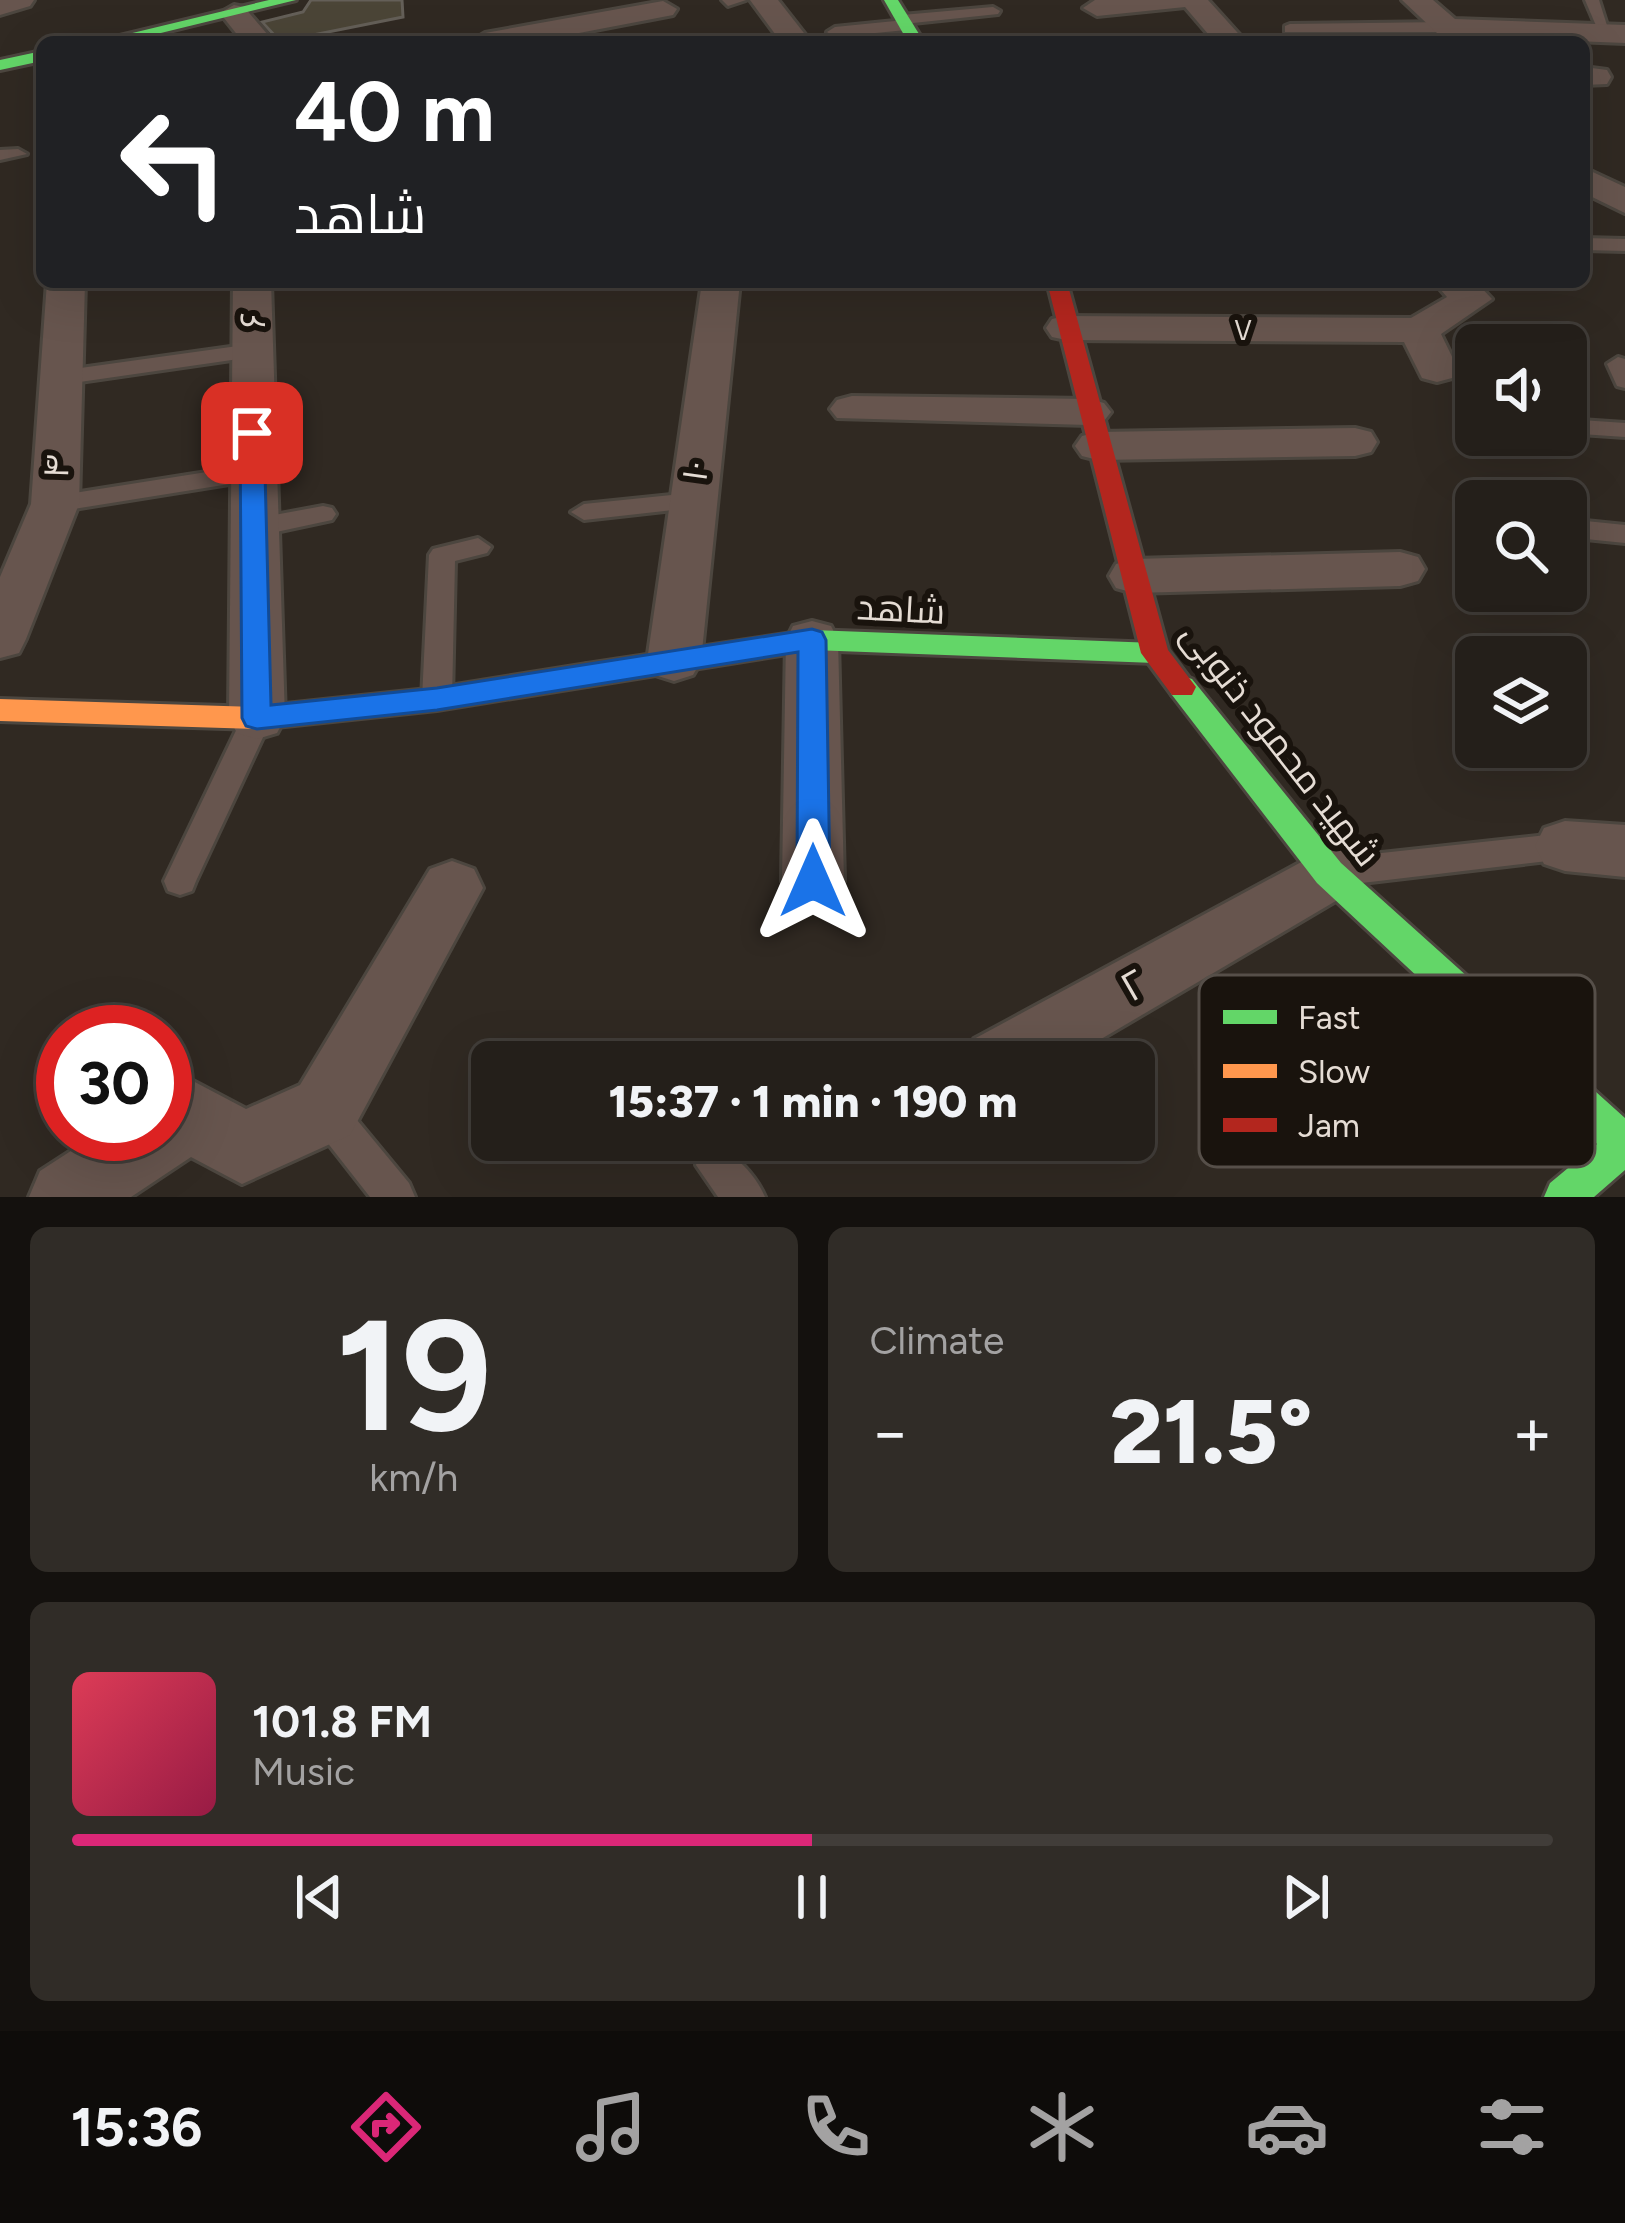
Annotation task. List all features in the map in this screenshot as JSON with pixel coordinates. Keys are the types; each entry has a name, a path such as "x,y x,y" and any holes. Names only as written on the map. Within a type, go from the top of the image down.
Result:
{"street":[{"path":"0,7 20,0"},
{"path":"130,36 289,0"},
{"path":"764,0 791,36"},
{"path":"1097,8 1181,0"},
{"path":"1193,0 1226,36"},
{"path":"1416,0 1447,27 1615,33"},
{"path":"516,36 663,8"},
{"path":"234,13 255,36"},
{"path":"0,65 36,57"},
{"path":"1591,162 1625,202"},
{"name":"۴","path":"1,630 55,504 66,288"},
{"name":"۶","path":"252,288 257,718"},
{"name":"۱۰","path":"674,661 720,288"},
{"name":"شهید محمود ذنوبی","path":"1058,288 1155,652 1329,873 1440,975"},
{"path":"1437,369 1420,330 1472,299 1460,288"},
{"name":"۷","path":"1066,328 1420,330"},
{"path":"851,409 1094,429 1355,442"},
{"path":"1134,576 1400,569"},
{"path":"812,640 813,881"},
{"name":"شاهد","path":"0,710 257,718 437,699 812,640 991,650 1155,652"},
{"path":"1565,846 1625,851"},
{"name":"۲","path":"1035,1041 1329,873"},
{"path":"192,1116 242,1148 325,1110 452,888"},
{"name":"شهید محمود ذنوبی","path":"1595,1117 1625,1144"},
{"path":"1564,1197 1625,1144"},
{"path":"66,1197 121,1161"}],"lane":[{"path":"1592,0 1615,33"},
{"path":"835,32 993,11"},
{"path":"1290,28 1447,27"},
{"path":"1590,244 1625,245"},
{"path":"59,378 252,351"},
{"path":"1587,427 1625,430"},
{"path":"55,504 251,473"},
{"path":"584,512 691,501"},
{"path":"254,528 323,514"},
{"path":"1587,530 1625,534"},
{"path":"437,699 442,555 478,547"},
{"path":"180,880 257,718"},
{"path":"1329,873 1565,846"},
{"path":"325,1110 395,1197"},
{"path":"715,1165 745,1197"}],"building":[{"path":"311,0 402,0 403,17 308,36 275,36 262,22 303,12"}],"traffic: fast":[{"path":"130,36 289,0"},
{"path":"891,0 912,36"},
{"path":"0,65 36,57"},
{"path":"587,675 812,640 1155,653"},
{"path":"1182,687 1329,873 1440,975"},
{"path":"1595,1117 1625,1144"},
{"path":"1564,1197 1625,1145"}],"traffic: slow":[{"path":"0,710 257,718 437,699 587,675"}],"traffic: jam":[{"path":"1059,288 1155,653 1182,687"}],"route":[{"path":"252,433 257,718 437,699 812,640 813,881"}]}
